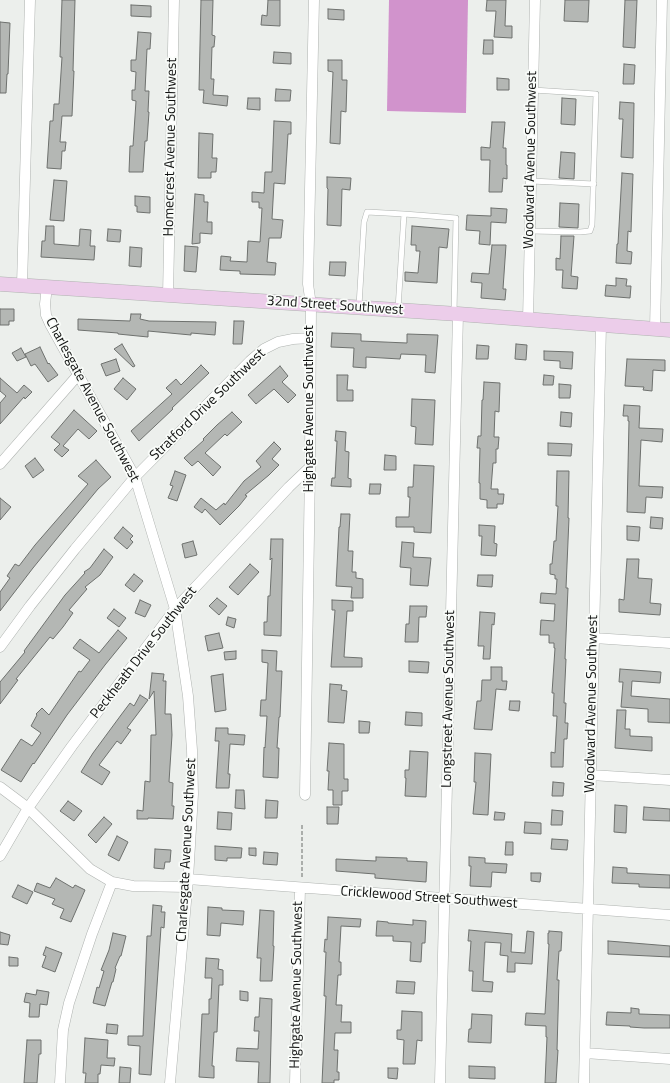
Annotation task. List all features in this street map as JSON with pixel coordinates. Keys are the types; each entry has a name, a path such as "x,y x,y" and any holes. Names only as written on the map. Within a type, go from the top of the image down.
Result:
{"street":[{"path":"22,285 30,0"},
{"name":"Homecrest Avenue Southwest","path":"168,295 174,0"},
{"name":"Highgate Avenue Southwest","path":"305,795 311,338 311,304 308,284 314,0"},
{"name":"Woodward Avenue Southwest","path":"528,320 535,0"},
{"path":"655,329 662,0"},
{"name":"32nd Street Southwest","path":"0,284 311,304 670,330"},
{"name":"Charlesgate Avenue Southwest","path":"47,286 45,304 46,315 135,477 175,609 188,696 192,750 193,794 188,883 170,1083"},
{"name":"Longstreet Avenue Southwest","path":"440,1083 456,314"},
{"name":"Woodward Avenue Southwest","path":"584,1083 601,325"},
{"name":"Stratford Drive Southwest","path":"0,647 75,549 135,477 250,361 264,349 278,342 311,338"},
{"path":"0,464 78,375"},
{"name":"Peckheath Drive Southwest","path":"0,856 28,808 107,697 175,609 288,487 310,467"},
{"path":"594,638 670,643"},
{"path":"591,775 670,780"},
{"name":"Cricklewood Street Southwest","path":"0,787 28,808 90,869 112,882 132,886 188,883 301,884 444,900 670,916"},
{"path":"60,1083 63,1030 69,1003 92,934 112,882"},
{"name":"Highgate Avenue Southwest","path":"295,1083 301,884"},
{"path":"585,1053 670,1058"}],"lane":[{"path":"530,231 590,231 592,224 594,184 596,94 533,90"},
{"path":"531,181 594,184"},
{"path":"359,308 364,222 367,212 404,214 456,218 456,314"},
{"path":"398,310 404,214"}],"path":[{"path":"301,884 302,824"}],"shaded area":[{"path":"389,0 468,0 466,113 387,111"}],"building":[{"path":"62,0 75,0 72,116 62,116 60,142 66,142 65,151 62,151 61,169 47,168 50,121 53,121 54,104 59,104 62,57 60,57"},
{"path":"201,0 213,0 212,35 215,36 214,47 212,47 211,79 214,79 213,95 228,96 227,106 203,103 204,90 199,90"},
{"path":"268,0 280,0 280,26 261,25 262,15 267,16"},
{"path":"487,0 506,0 505,26 512,26 512,38 494,37 496,11 486,11"},
{"path":"565,0 589,0 588,22 564,21"},
{"path":"625,0 637,0 635,48 623,47"},
{"path":"131,5 151,6 151,17 131,16"},
{"path":"328,9 344,10 344,20 328,19"},
{"path":"0,22 10,23 6,93 0,93"},
{"path":"138,32 151,33 150,49 147,49 145,91 149,91 149,112 143,172 129,172 130,146 133,146 136,101 132,100 132,90 135,90 136,72 131,71 131,60 136,60"},
{"path":"484,40 493,40 493,54 483,54"},
{"path":"274,52 291,53 291,64 273,63"},
{"path":"328,60 342,60 342,80 347,80 346,112 341,111 340,144 330,143 333,72 328,71"},
{"path":"624,64 635,65 634,84 623,84"},
{"path":"497,78 509,79 509,90 497,90"},
{"path":"276,89 291,90 290,101 275,101"},
{"path":"248,98 260,98 260,110 247,109"},
{"path":"562,98 576,99 575,125 561,124"},
{"path":"620,102 634,103 633,158 621,157 623,119 619,119"},
{"path":"274,121 291,122 291,134 288,134 285,184 274,183 272,219 283,220 281,238 269,238 267,262 276,263 275,275 240,274 240,271 220,270 221,256 231,257 230,261 247,262 248,241 260,242 262,208 259,208 259,202 252,202 252,192 264,193 265,172 272,172"},
{"path":"492,122 505,122 503,148 506,148 507,179 503,178 502,192 489,192 490,160 481,160 481,147 490,148"},
{"path":"199,133 213,134 212,158 217,158 216,172 211,172 211,178 198,178"},
{"path":"561,152 575,153 574,179 559,178"},
{"path":"622,173 633,174 631,232 628,231 627,251 632,252 631,264 616,263"},
{"path":"327,177 351,178 350,190 342,189 341,226 327,225"},
{"path":"54,180 67,181 64,221 50,220"},
{"path":"195,194 204,195 204,202 208,202 207,222 212,222 212,234 200,233 200,243 192,244"},
{"path":"135,196 150,197 150,213 137,212 137,206 135,206"},
{"path":"560,203 579,204 578,228 559,227"},
{"path":"491,208 507,209 506,223 491,222 490,245 479,244 480,231 466,230 467,215 491,216"},
{"path":"46,226 54,226 54,244 79,246 80,229 91,230 90,246 95,246 94,260 41,257 42,241 45,241"},
{"path":"412,226 449,229 447,248 439,247 437,283 405,281 405,272 418,273 420,251 416,251 416,245 411,245"},
{"path":"108,229 121,230 120,242 107,241"},
{"path":"561,236 574,236 571,276 578,277 577,289 562,288 563,270 556,270 556,258 560,259"},
{"path":"492,245 506,245 503,289 506,289 505,300 481,298 482,283 471,282 472,273 489,274"},
{"path":"185,246 198,247 196,272 184,271"},
{"path":"130,247 142,248 141,267 129,266"},
{"path":"330,262 346,262 345,276 329,275"},
{"path":"616,278 627,279 626,286 631,286 630,298 605,296 606,285 616,286"},
{"path":"0,309 14,309 14,321 9,321 9,325 0,325"},
{"path":"131,314 141,314 140,319 149,321 216,322 215,335 191,333 191,335 148,331 148,337 78,330 78,319 130,321"},
{"path":"234,321 244,321 242,344 233,344"},
{"path":"332,333 361,334 361,341 407,343 407,334 438,335 435,373 425,372 426,355 401,354 400,359 366,357 366,368 353,367 354,348 331,347"},
{"path":"122,344 135,366 133,367 114,349"},
{"path":"516,344 527,345 526,360 515,359"},
{"path":"477,345 489,346 488,359 476,359"},
{"path":"40,347 48,364 49,363 58,375 48,382 35,364 31,366 25,354"},
{"path":"21,348 26,357 17,361 12,353"},
{"path":"544,351 573,352 572,369 560,368 560,361 544,360"},
{"path":"116,359 120,371 106,376 101,364"},
{"path":"627,359 665,360 665,371 653,370 652,391 643,390 644,387 625,386"},
{"path":"201,365 209,373 139,441 131,431 172,394 166,388 176,379 181,385"},
{"path":"280,366 288,376 282,382 296,395 288,403 274,389 256,404 248,395"},
{"path":"337,375 348,375 347,390 353,390 353,401 337,401"},
{"path":"544,375 554,376 553,385 543,385"},
{"path":"0,378 17,393 24,385 32,392 25,399 24,397 0,424 0,403 6,396 0,391"},
{"path":"123,378 136,389 127,400 114,389"},
{"path":"484,382 500,383 499,412 495,411 494,437 499,437 498,449 496,449 496,463 493,463 491,489 498,489 498,494 504,494 503,504 497,504 497,508 487,508 487,500 480,499 480,448 477,448 478,436 481,436"},
{"path":"559,384 571,385 570,398 559,398"},
{"path":"412,399 435,400 433,445 415,444 416,427 411,426"},
{"path":"624,405 640,406 639,428 663,429 662,442 641,440 639,486 663,487 662,498 646,497 645,513 627,512 629,421 628,416 623,416"},
{"path":"74,410 97,431 89,439 78,429 63,446 69,450 62,457 54,450 60,444 51,437"},
{"path":"232,412 242,422 227,436 225,434 205,453 221,467 213,476 198,461 192,466 184,458"},
{"path":"561,412 572,413 571,427 560,426"},
{"path":"336,431 346,432 345,451 349,452 348,478 351,479 351,487 331,486 332,478 335,478 337,441 335,441"},
{"path":"274,442 281,449 272,459 279,465 245,495 247,496 239,506 220,525 205,509 202,513 194,507 201,498 216,510 224,503 225,505 244,481 261,467 256,461"},
{"path":"548,443 572,444 571,456 548,455"},
{"path":"385,455 396,456 396,470 384,470"},
{"path":"35,458 44,470 33,478 25,466"},
{"path":"96,460 111,477 98,489 59,536 0,611 0,592 10,578 7,576 15,564 19,566 35,545 88,484 78,476"},
{"path":"414,465 434,466 431,533 414,532 414,527 396,527 396,517 409,517 410,497 408,497 408,487 413,487"},
{"path":"175,471 186,475 177,501 168,498 173,486 170,485"},
{"path":"557,471 569,471 569,518 566,588 568,588 564,703 566,703 565,723 568,723 567,739 564,739 563,767 551,767 551,752 555,753 557,716 553,716 554,693 552,693 555,648 554,643 549,643 549,635 540,635 541,620 554,621 555,604 540,603 541,593 556,594 557,579 555,579 555,575 550,574 550,564 552,564 554,541 556,541 558,506 556,506"},
{"path":"370,484 381,484 380,494 369,494"},
{"path":"0,498 11,507 0,520"},
{"path":"341,514 350,514 348,551 353,551 352,572 356,572 356,578 363,579 363,598 351,598 352,587 336,586"},
{"path":"651,517 663,518 662,529 650,528"},
{"path":"479,525 495,526 494,543 497,544 496,556 481,555 482,536 479,536"},
{"path":"627,526 640,527 639,541 627,540"},
{"path":"123,527 133,536 130,539 133,542 127,549 114,538"},
{"path":"271,539 283,539 281,636 264,635 264,622 267,622 268,596 270,596 272,558 270,560"},
{"path":"193,541 197,555 185,558 182,544"},
{"path":"402,542 414,543 413,557 431,558 428,586 410,585 411,568 400,567"},
{"path":"104,549 113,557 100,575 85,587 87,589 69,610 73,613 63,627 53,639 50,637 16,679 18,680 0,704 0,682 25,652 24,651 65,595 85,573 84,572 90,568"},
{"path":"627,559 639,559 638,578 652,579 650,603 661,604 660,615 619,612 619,599 624,600"},
{"path":"250,564 259,572 238,595 229,587"},
{"path":"134,574 143,581 134,592 125,585"},
{"path":"478,575 493,575 492,587 477,586"},
{"path":"217,598 227,606 219,615 209,606"},
{"path":"140,600 151,605 145,617 135,613"},
{"path":"332,600 353,601 353,611 347,611 344,657 362,658 362,667 331,667 335,610 332,610"},
{"path":"410,606 427,606 426,617 419,617 418,642 405,642 406,624 409,624"},
{"path":"114,609 126,618 119,627 107,618"},
{"path":"480,612 495,613 494,625 492,624 490,659 483,659 484,646 478,646"},
{"path":"228,617 236,619 234,628 226,625"},
{"path":"118,630 127,638 67,715 21,782 1,770 21,739 32,746 41,733 31,726 37,715 36,714 42,708 49,715 79,671 81,672 90,660 73,648 80,639 99,653"},
{"path":"219,633 223,648 208,651 205,636"},
{"path":"262,650 277,651 276,671 282,671 277,748 279,748 278,778 263,777 267,716 260,716 261,700 266,700 268,663 262,662"},
{"path":"236,651 236,659 225,660 224,652"},
{"path":"409,661 429,662 428,673 409,672"},
{"path":"491,667 502,667 502,681 507,681 506,690 496,689 492,730 474,729 477,701 481,701 482,680 491,680"},
{"path":"620,669 661,672 660,683 632,681 631,696 670,699 670,723 648,722 648,709 621,707 623,682 619,682"},
{"path":"152,673 164,674 163,681 166,681 165,714 171,714 172,735 169,782 173,783 173,819 137,819 137,810 143,811 145,781 150,782 151,735 156,735 154,691 149,699"},
{"path":"223,674 226,710 215,712 211,676"},
{"path":"330,684 342,685 341,690 347,691 344,723 328,722"},
{"path":"140,695 148,700 127,728 131,730 121,744 117,741 99,765 110,772 102,785 81,772 93,753 130,703 134,706"},
{"path":"510,701 520,701 519,711 509,710"},
{"path":"617,710 626,710 625,729 630,729 630,736 652,737 652,751 615,748"},
{"path":"406,712 422,713 422,726 405,725"},
{"path":"359,721 370,722 369,733 359,733"},
{"path":"216,728 228,728 228,734 245,735 244,745 230,744 228,774 230,774 229,788 216,788 219,741 215,741"},
{"path":"329,743 344,744 344,779 348,779 348,791 342,791 342,805 333,805 333,790 328,790 329,771 327,771"},
{"path":"410,751 428,752 426,797 405,796 405,770 409,770"},
{"path":"475,753 491,754 488,815 473,814 476,782 474,782"},
{"path":"553,782 564,783 563,796 552,796"},
{"path":"236,790 244,790 245,809 235,808"},
{"path":"266,800 278,801 277,818 265,818"},
{"path":"68,801 82,811 74,821 60,811"},
{"path":"615,805 627,806 626,833 614,832"},
{"path":"327,807 339,807 338,824 327,824"},
{"path":"644,807 670,809 670,821 643,820"},
{"path":"552,810 563,811 562,825 551,825"},
{"path":"218,812 232,813 231,830 217,829"},
{"path":"495,812 505,813 504,820 494,820"},
{"path":"104,817 112,824 96,843 88,835"},
{"path":"525,822 541,823 541,834 524,833"},
{"path":"117,836 128,842 119,861 108,855"},
{"path":"552,839 568,840 567,850 551,849"},
{"path":"506,842 513,842 513,855 505,855"},
{"path":"215,846 242,848 241,858 227,858 227,861 215,860"},
{"path":"249,848 256,848 256,856 249,855"},
{"path":"155,849 171,850 170,862 165,862 164,869 154,868"},
{"path":"264,852 278,853 277,865 263,864"},
{"path":"376,857 407,858 407,861 427,862 426,882 375,878 375,874 336,871 336,859 376,861"},
{"path":"469,857 485,858 485,863 507,864 506,873 492,872 491,887 470,886 471,866 469,866"},
{"path":"613,867 627,868 627,873 670,875 670,888 639,887 639,884 612,883"},
{"path":"531,873 541,873 540,882 531,881"},
{"path":"56,878 73,888 75,885 85,890 71,922 60,918 64,909 52,904 55,899 34,891 37,883 50,888"},
{"path":"18,885 33,892 27,904 12,897"},
{"path":"153,905 162,906 161,912 165,912 164,928 161,927 151,1075 139,1074 140,1046 128,1045 128,1036 143,1036 147,936 151,936"},
{"path":"208,907 222,908 222,910 244,911 243,925 221,923 220,936 207,935"},
{"path":"260,910 274,911 272,981 260,981 261,958 257,958"},
{"path":"328,917 361,919 360,927 341,926 339,962 341,962 341,975 338,975 336,1005 342,1005 341,1022 351,1022 351,1033 335,1033 334,1050 338,1050 337,1072 339,1072 339,1080 334,1080 334,1083 322,1083 326,996 324,996 326,952 324,952 325,939 327,940"},
{"path":"413,920 426,921 425,943 422,943 421,962 410,961 411,942 393,941 393,936 376,936 377,921 413,925"},
{"path":"469,930 512,934 511,952 525,953 527,931 534,932 532,964 515,963 515,972 507,972 508,956 500,955 501,943 485,942 483,981 493,982 492,992 472,991 473,971 469,971 471,941 468,941"},
{"path":"549,931 562,932 557,980 559,980 556,1083 545,1083 546,1026 525,1025 526,1013 545,1014"},
{"path":"0,932 10,935 8,945 0,944"},
{"path":"113,933 126,936 121,956 115,968 113,982 105,1006 93,1003 97,987 99,988 104,971 101,970 109,950"},
{"path":"608,941 670,946 670,957 608,954"},
{"path":"46,947 62,953 55,972 42,967 46,956 43,955"},
{"path":"9,957 18,958 18,966 9,966"},
{"path":"206,958 219,959 218,969 223,970 223,985 219,985 217,1032 214,1032 212,1066 214,1066 214,1078 199,1077 202,1014 209,1014 209,999 211,999 212,978 205,978"},
{"path":"397,981 415,982 414,994 396,993"},
{"path":"37,990 49,992 47,1005 40,1004 39,1017 29,1017 30,1003 24,1002 26,993 36,995"},
{"path":"240,991 248,992 248,1001 240,1000"},
{"path":"260,998 272,999 270,1083 258,1083 259,1062 236,1061 237,1048 258,1049 259,1031 254,1031 255,1017 259,1017"},
{"path":"631,1008 639,1009 639,1014 670,1015 670,1028 644,1028 606,1025 607,1012 631,1013"},
{"path":"402,1011 422,1012 422,1041 417,1040 415,1064 403,1064 404,1040 397,1039 397,1030 401,1030"},
{"path":"472,1014 492,1015 491,1043 468,1042"},
{"path":"107,1024 118,1025 117,1034 106,1033"},
{"path":"85,1038 108,1040 107,1058 115,1058 114,1066 101,1065 100,1074 98,1074 98,1083 85,1083 86,1073 83,1073"},
{"path":"27,1040 41,1040 41,1054 39,1054 37,1083 24,1083"},
{"path":"469,1066 495,1067 495,1079 469,1078"},
{"path":"120,1067 131,1068 130,1083 119,1083"},
{"path":"388,1068 398,1068 397,1079 388,1078"}]}
